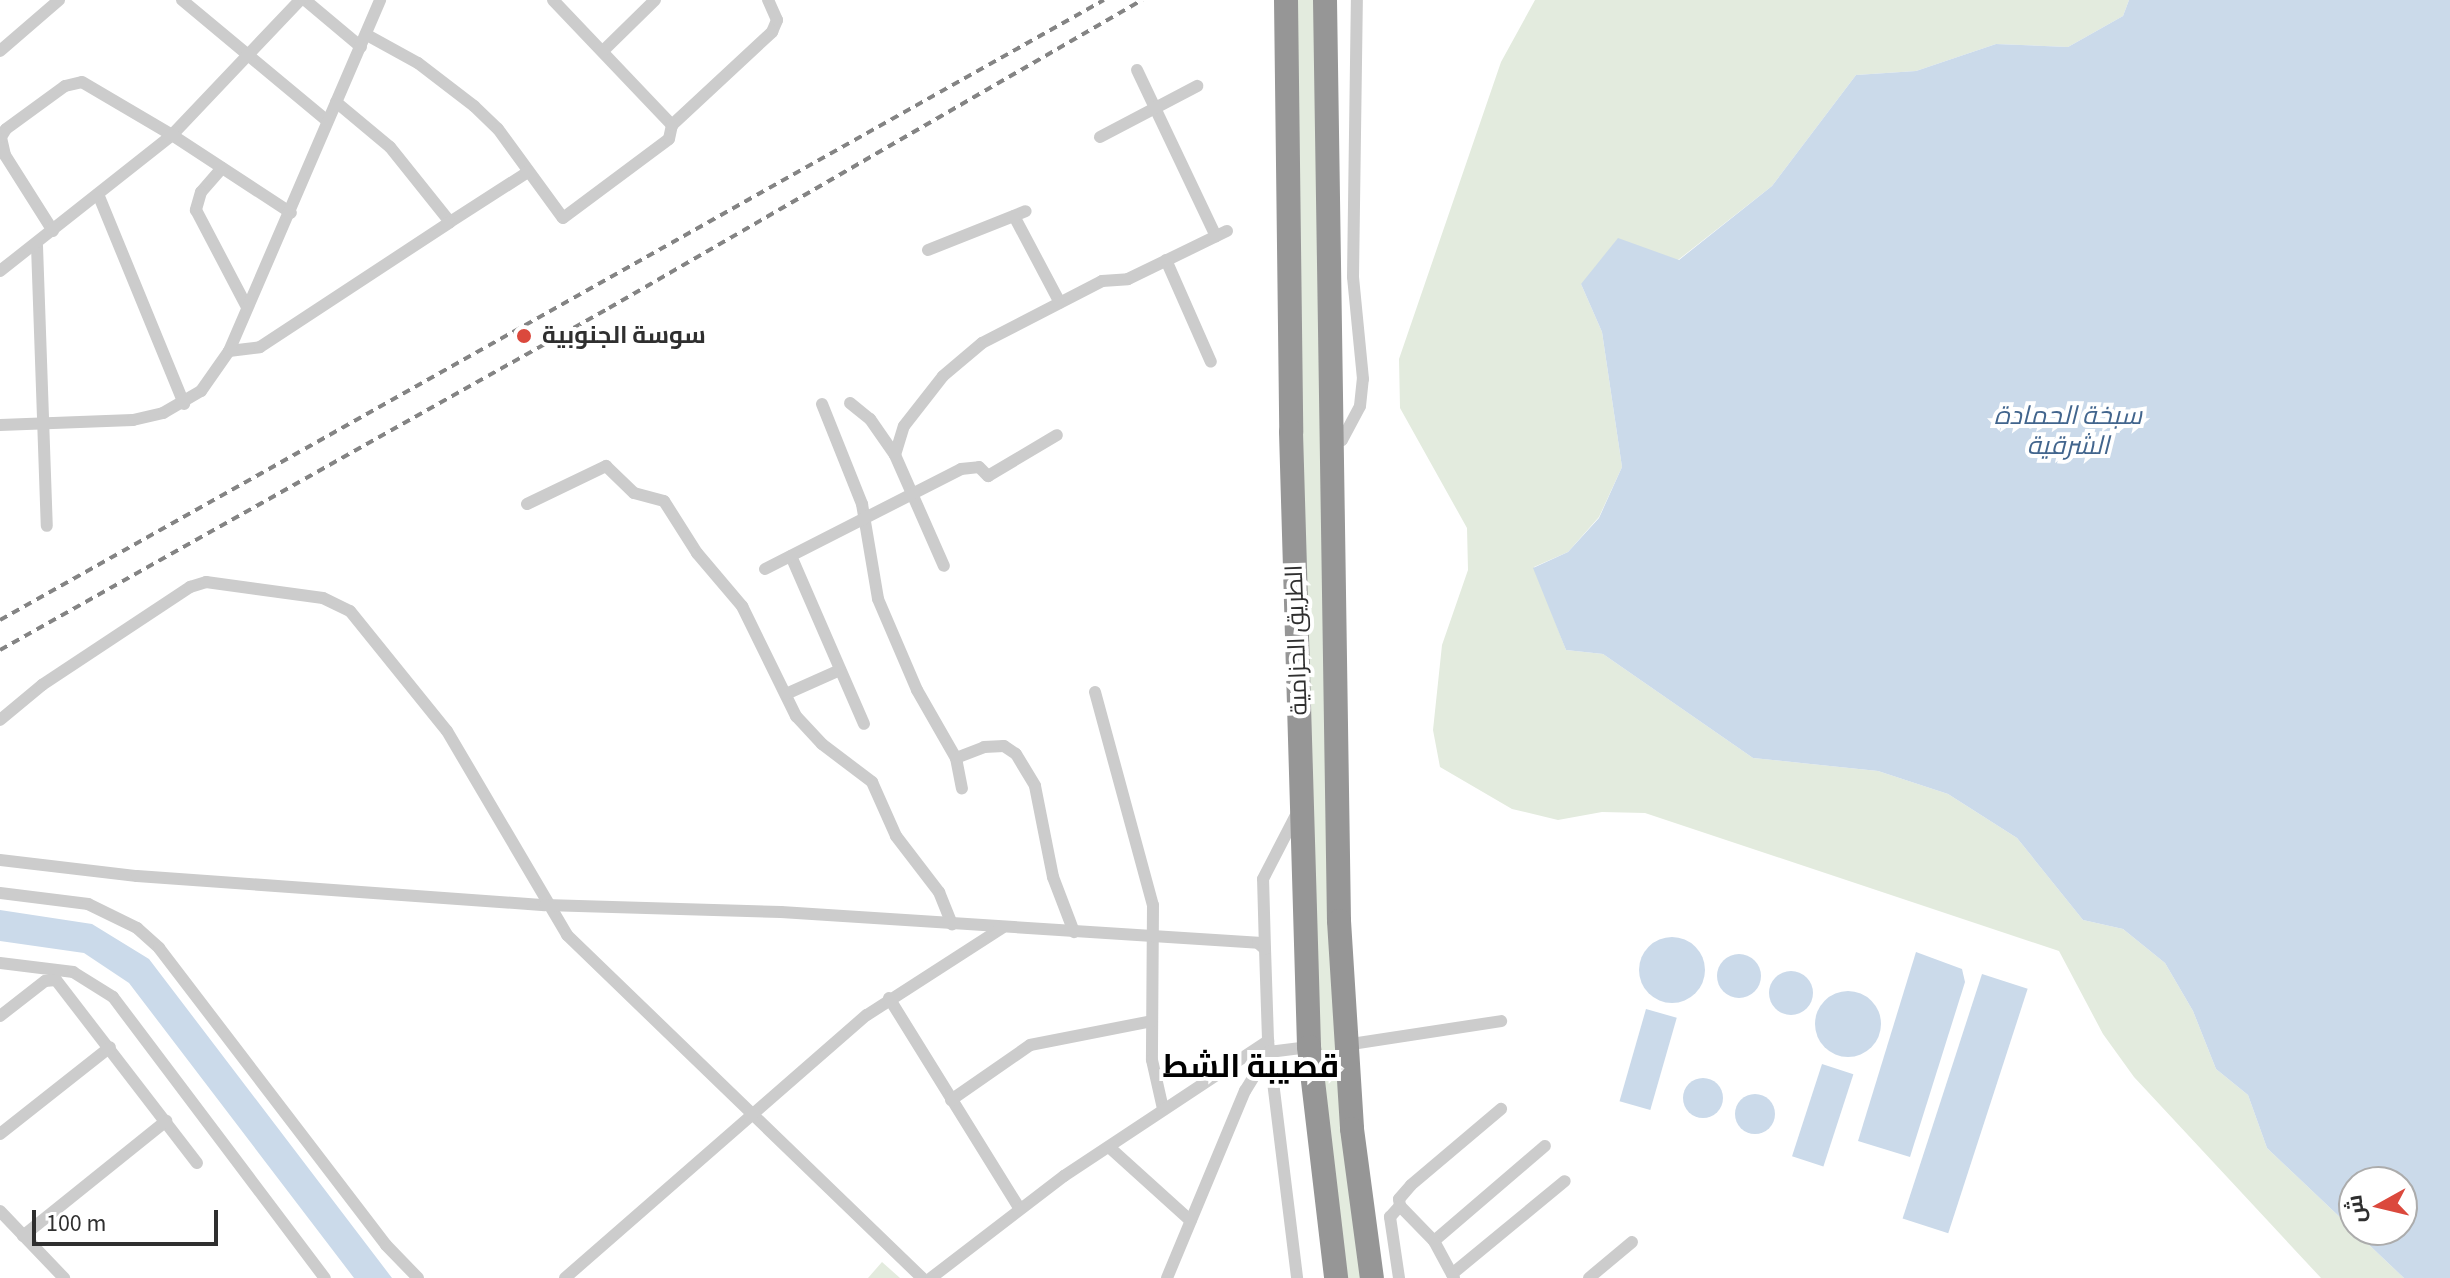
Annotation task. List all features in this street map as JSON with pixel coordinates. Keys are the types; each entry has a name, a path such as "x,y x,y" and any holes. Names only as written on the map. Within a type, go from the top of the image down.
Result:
{"highway":[{"name":"الطريق الحزامية","path":"1286,0 1309,1047 1336,1278"},
{"name":"الطريق الحزامية","path":"1325,0 1345,1045 1372,1278"}],"street":[{"path":"2,45 59,0"},
{"path":"182,0 249,60 327,121"},
{"path":"0,271 37,246 172,135 249,60 303,0 361,47"},
{"path":"0,425 42,426 133,420 184,404 201,391 229,351 291,213 380,0"},
{"path":"553,0 605,49 672,125"},
{"path":"605,49 655,0"},
{"path":"367,35 418,63 474,106 528,172 557,216 566,218 669,139 672,125 772,32 776,14 768,0"},
{"path":"1332,442 1342,440 1351,426 1360,406 1363,379 1353,277 1357,0"},
{"path":"895,455 904,426 943,376 982,343 1102,281 1128,279 1222,234 1137,70"},
{"path":"53,231 5,155 1,137 6,129 65,86 82,82 172,135 291,213"},
{"path":"1100,137 1197,86"},
{"path":"336,102 390,147 450,222"},
{"path":"222,168 201,192 196,210 247,307"},
{"path":"229,351 260,347 528,172"},
{"path":"98,194 184,404"},
{"path":"928,250 1020,213 1060,303"},
{"path":"37,246 47,526"},
{"path":"1166,260 1211,362"},
{"path":"850,403 870,419 895,455 944,566"},
{"path":"822,404 847,459 864,522 878,599 917,690 956,758 962,788"},
{"path":"765,569 972,466 988,476 1057,435"},
{"path":"527,504 606,466 634,493 664,501 697,553 742,606 796,716 822,744 872,782 896,836 939,892 952,924"},
{"path":"791,556 864,724"},
{"path":"0,720 42,685 190,587 206,582 323,598 350,611 430,707 489,799 545,905 614,983 922,1278"},
{"path":"786,694 840,670"},
{"path":"1095,692 1153,905 1152,1060 1163,1109"},
{"path":"956,758 984,747 1004,746 1016,754 1035,786 1053,877 1074,932"},
{"path":"1297,1278 1269,1046 1263,879 1302,805"},
{"path":"0,860 137,876 545,905 781,912 1258,943 1265,949"},
{"path":"0,893 88,904 137,928 159,948 386,1245 418,1278"},
{"path":"565,1278 752,1113 889,998 1002,928"},
{"path":"0,963 73,972 113,997 325,1278"},
{"path":"0,1016 53,979 110,1047 197,1163"},
{"path":"889,998 1020,1209"},
{"path":"951,1100 1030,1045 1152,1021"},
{"path":"1345,1045 1501,1021"},
{"path":"1167,1278 1245,1091 1269,1046"},
{"path":"931,1278 1020,1209 1163,1109 1269,1046 1309,1047"},
{"path":"0,1134 110,1047"},
{"path":"1501,1109 1411,1185 1399,1199 1400,1206 1434,1241 1453,1276 1565,1181"},
{"path":"23,1236 166,1121"},
{"path":"1434,1241 1545,1146"},
{"path":"1109,1147 1191,1221"},
{"path":"1399,1278 1390,1217 1400,1206"},
{"path":"0,1211 64,1278"},
{"path":"1589,1278 1632,1242"}],"shaded area":[{"path":"1297,0 1317,0 1325,416 1365,1278 1343,1278 1314,1014 1300,420"},
{"path":"1535,0 2129,0 2123,16 2068,47 1996,44 1916,71 1856,75 1772,186 1678,260 1581,284 1602,332 1622,467 1599,517 1568,552 1534,567 1566,650 1603,654 1753,758 1878,771 1948,794 2017,838 2083,920 2123,929 2165,963 2193,1011 2216,1069 2248,1095 2267,1148 2338,1215 2338,1246 2370,1246 2404,1278 2321,1278 2134,1077 2103,1034 2059,951 1645,813 1602,812 1558,820 1512,809 1440,767 1433,730 1442,645 1468,570 1467,528 1400,408 1399,359 1501,62"},
{"path":"882,1262 900,1278 868,1278"}],"water":[{"name":"سبخة الحمادة الشرقية","path":"2129,0 2450,0 2450,1278 2404,1278 2370,1246 2418,1246 2418,1166 2338,1166 2338,1215 2267,1148 2248,1095 2216,1069 2193,1011 2165,963 2123,929 2083,920 2017,838 1948,794 1878,771 1753,758 1603,654 1566,650 1533,568 1568,552 1599,518 1622,467 1602,332 1581,284 1618,238 1679,260 1772,186 1856,75 1916,71 1996,44 2068,47 2123,16"},
{"path":"0,910 92,924 149,959 392,1278 354,1278 129,983 84,953 0,941"},
{"path":"1672,937 1685,940 1695,947 1702,957 1705,970 1702,983 1695,993 1685,1000 1672,1003 1659,1000 1649,993 1642,983 1639,970 1642,957 1649,947 1659,940"},
{"path":"1916,952 1962,969 1965,982 1910,1157 1858,1141"},
{"path":"1739,954 1754,961 1761,976 1754,991 1739,998 1724,991 1717,976 1724,961"},
{"path":"1791,971 1806,978 1813,993 1806,1008 1791,1015 1776,1008 1769,993 1776,978"},
{"path":"1982,974 2028,989 1948,1233 1903,1218"},
{"path":"1848,991 1861,994 1871,1001 1878,1011 1881,1024 1878,1037 1871,1047 1861,1054 1848,1057 1835,1054 1825,1047 1818,1037 1815,1024 1818,1011 1825,1001 1835,994"},
{"path":"1646,1009 1677,1018 1650,1110 1620,1101"},
{"path":"1822,1064 1853,1074 1823,1166 1792,1156"},
{"path":"1703,1078 1717,1084 1723,1098 1717,1112 1703,1118 1689,1112 1683,1098 1689,1084"},
{"path":"1755,1094 1769,1100 1775,1114 1769,1128 1755,1134 1741,1128 1735,1114 1741,1100"}],"railway":[{"path":"0,620 1104,0"},
{"path":"0,650 609,308 1142,0"}],"place":[{"name":"سوسة الجنوبية","path":"524,336"}],"district":[{"name":"قصيبة الشط","path":"1251,1067"}]}
